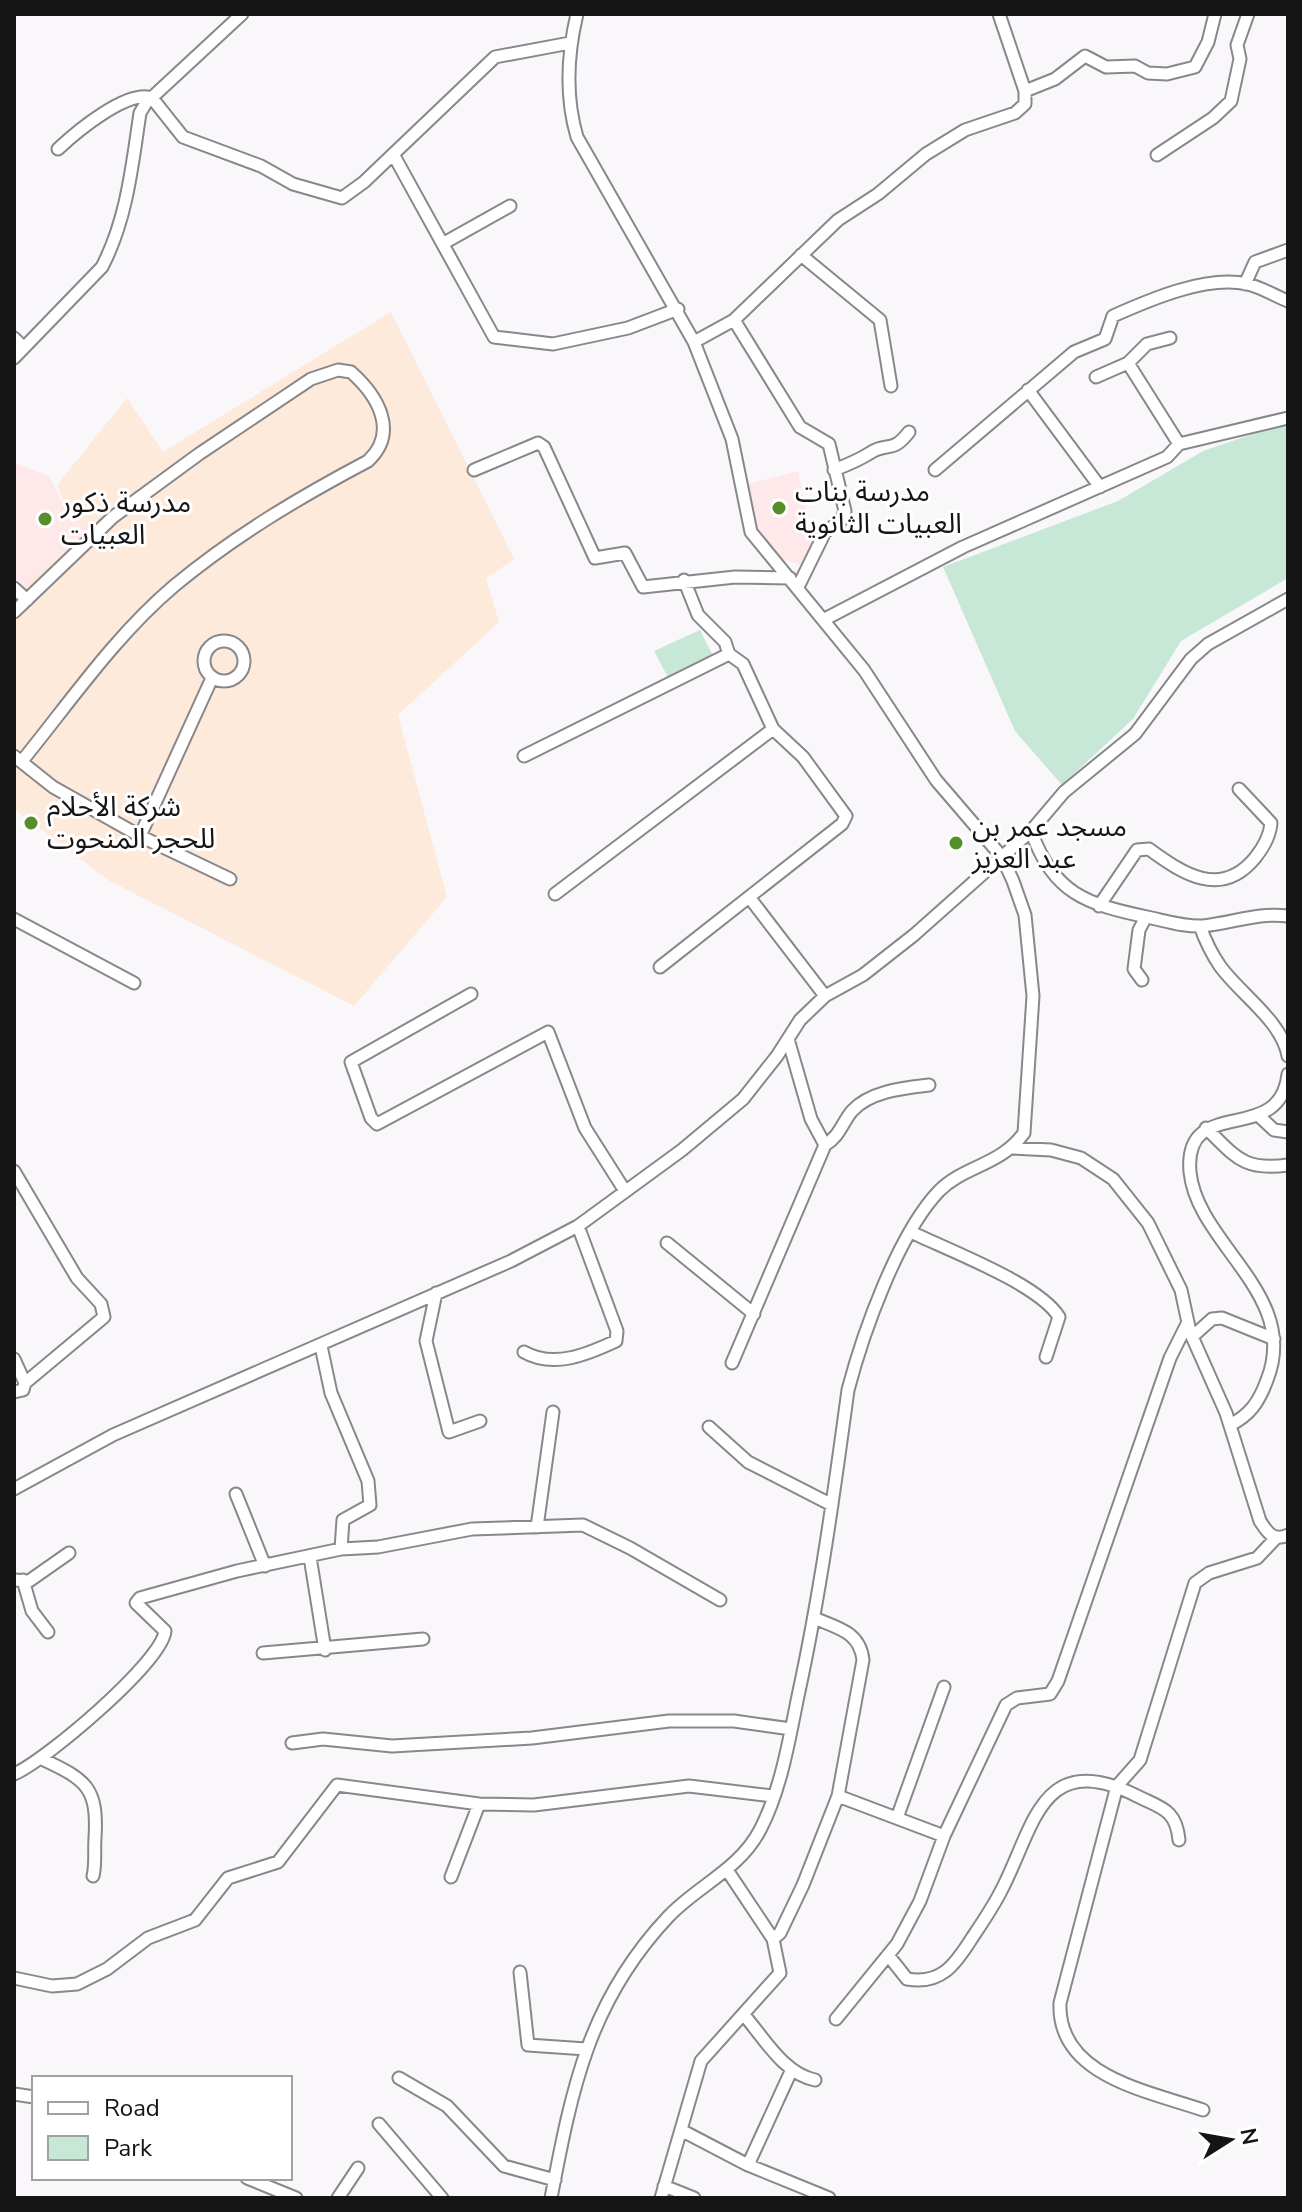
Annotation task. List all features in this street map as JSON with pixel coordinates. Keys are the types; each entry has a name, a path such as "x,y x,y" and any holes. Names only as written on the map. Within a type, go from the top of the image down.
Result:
{"street":[{"path":"551,2198 586,2049 607,1996 624,1969 668,1917 727,1870 758,1835 773,1796 791,1729 814,1618 848,1390 856,1359 895,1263 911,1232 941,1189 1013,1148 1024,1133 1033,996 1025,915 1002,857 936,780 825,619 751,532 732,439 694,342 678,309 628,230 577,137 568,105 570,43 577,14"},
{"path":"694,342 734,320 838,220 878,194 926,154 965,130 1015,113 1025,104 1025,91 999,14"},
{"path":"1025,91 1055,79 1085,56 1106,67 1135,66 1148,73 1167,74 1195,67 1208,42 1215,14"},
{"path":"1157,155 1213,118 1231,101 1240,59 1237,45 1248,14"},
{"path":"14,358 18,343 102,267 108,256 127,202 140,113 238,15"},
{"path":"58,149 114,107 145,95 152,98 183,137 261,166 309,190 342,198 495,57 570,43"},
{"path":"393,154 494,337 553,344 628,328 678,309"},
{"path":"444,243 510,206"},
{"path":"1245,284 1255,262 1288,250"},
{"path":"801,255 880,320 891,386"},
{"path":"935,470 1074,352 1105,339 1113,316 1173,292 1245,284 1288,301"},
{"path":"734,320 800,427 829,444 845,511 840,522 825,532 794,582"},
{"path":"1096,377 1128,363 1147,344 1170,338"},
{"path":"1128,363 1179,444"},
{"path":"14,612 113,517 311,379 338,370 351,372 374,399 385,432 381,448 368,461 242,534 173,588 128,632 18,758 53,787 140,836 230,879"},
{"path":"1028,390 1100,487"},
{"path":"825,619 963,547 1167,457 1179,444 1288,418"},
{"path":"834,470 870,452 898,446 909,432"},
{"path":"474,470 538,443 544,447 595,558 625,553 643,587 684,580 794,582"},
{"path":"660,967 842,824 846,816 803,757 773,729 743,664 729,654 725,642 698,615 684,580"},
{"path":"14,588 27,600"},
{"path":"15,1487 113,1435 511,1261 578,1226 682,1150 743,1099 800,1020 825,996 874,967 1031,831 1064,792 1135,734 1191,659 1208,644 1288,599"},
{"path":"524,756 729,654"},
{"path":"140,836 212,678"},
{"path":"555,894 773,729"},
{"path":"1099,906 1137,850 1149,849 1182,873 1196,878 1215,880 1245,870 1261,850 1271,823 1239,789"},
{"path":"1031,831 1042,861 1057,880 1075,895 1099,906 1200,926 1265,913 1288,916"},
{"path":"749,897 825,996"},
{"path":"1142,980 1134,969 1139,930 1146,917"},
{"path":"14,919 134,983"},
{"path":"1200,926 1221,967 1268,1020 1286,1046 1288,1056"},
{"path":"471,994 351,1062 371,1118 377,1124 548,1032 585,1128 625,1191"},
{"path":"788,1039 811,1119 825,1145"},
{"path":"1230,1425 1247,1416 1262,1392 1272,1368 1274,1339 1266,1311 1251,1279 1192,1184 1191,1150 1195,1137 1206,1128 1259,1116 1278,1104 1288,1074"},
{"path":"732,1363 825,1145 840,1133 853,1109 889,1091 929,1085"},
{"path":"1259,1116 1274,1130 1288,1132"},
{"path":"1206,1128 1242,1162 1262,1168 1288,1165"},
{"path":"1013,1148 1051,1150 1081,1158 1113,1179 1148,1223 1181,1290 1192,1337 1230,1425 1260,1521 1268,1534 1282,1536"},
{"path":"14,1171 77,1278 101,1304 104,1317 25,1383 23,1390 14,1392"},
{"path":"524,1352 538,1360 572,1358 616,1341 617,1331 578,1226"},
{"path":"911,1232 1011,1280 1054,1309 1059,1317 1046,1357"},
{"path":"667,1243 754,1314"},
{"path":"436,1293 426,1341 449,1432 480,1421"},
{"path":"1192,1337 1212,1319 1222,1318 1274,1339"},
{"path":"836,2019 888,1955 920,1901 944,1836 1006,1705 1017,1698 1050,1694 1058,1681 1170,1358 1188,1322"},
{"path":"321,1346 331,1393 368,1481 370,1505 343,1520 341,1549"},
{"path":"14,1359 25,1383"},
{"path":"537,1527 553,1412"},
{"path":"709,1427 748,1462 832,1505"},
{"path":"236,1494 265,1566"},
{"path":"14,1774 42,1759 148,1663 164,1642 165,1631 144,1614 136,1603 140,1598 265,1566 341,1549 378,1547 472,1529 583,1525 720,1600"},
{"path":"1203,2110 1106,2077 1091,2067 1065,2037 1059,2021 1060,2003 1117,1786 1140,1760 1195,1583 1209,1573 1257,1558 1282,1536"},
{"path":"48,1632 32,1611 18,1580 29,1581 69,1553"},
{"path":"310,1557 325,1650"},
{"path":"773,1939 780,1933 803,1885 838,1796 863,1660 861,1646 854,1635 814,1618"},
{"path":"263,1653 325,1650 423,1639"},
{"path":"897,1818 944,1687"},
{"path":"292,1743 323,1739 392,1746 532,1738 669,1721 734,1721 791,1729"},
{"path":"42,1759 73,1774 95,1799 97,1817 93,1876"},
{"path":"14,1978 52,1986 77,1984 107,1969 148,1938 195,1920 228,1878 278,1862 337,1785 479,1804 534,1805 689,1786 773,1796"},
{"path":"888,1955 907,1979 922,1981 940,1977 955,1965 1001,1891 1041,1803 1057,1789 1071,1785 1117,1786 1170,1813 1178,1822 1179,1840"},
{"path":"838,1796 944,1836"},
{"path":"451,1877 479,1804"},
{"path":"694,2198 663,2192 701,2061 780,1973 773,1939 727,1870"},
{"path":"520,1972 528,2045 586,2049"},
{"path":"744,2015 792,2069 801,2077 815,2080"},
{"path":"748,2165 792,2069"},
{"path":"399,2078 447,2106 504,2166 555,2180"},
{"path":"379,2124 442,2198"},
{"path":"681,2130 748,2165 829,2198"},
{"path":"338,2198 358,2168"},
{"path":"252,2180 296,2198"}],"shaded area":[{"path":"391,312 514,559 486,579 499,622 398,715 447,897 354,1006 110,881 14,809 14,579 24,583 76,533 57,485 127,398 163,452"},
{"name":"مدرسة ذكور العبيات","path":"14,463 49,476 65,507 86,532 23,588 14,576"},
{"name":"مدرسة بنات العبيات الثانوية","path":"798,471 814,550 805,566 781,559 756,532 748,484"}],"green space":[{"path":"1288,422 1288,578 1181,641 1133,719 1062,785 1015,731 943,567 1118,501 1203,451"},
{"path":"700,630 714,658 670,681 654,651"}],"place":[{"name":"مدرسة بنات العبيات الثانوية","path":"779,508"},
{"name":"مدرسة ذكور العبيات","path":"45,519"},
{"name":"شركة الأحلام للحجر المنحوت","path":"31,823"},
{"name":"مسجد عمر بن عبد العزيز","path":"956,843"}]}
